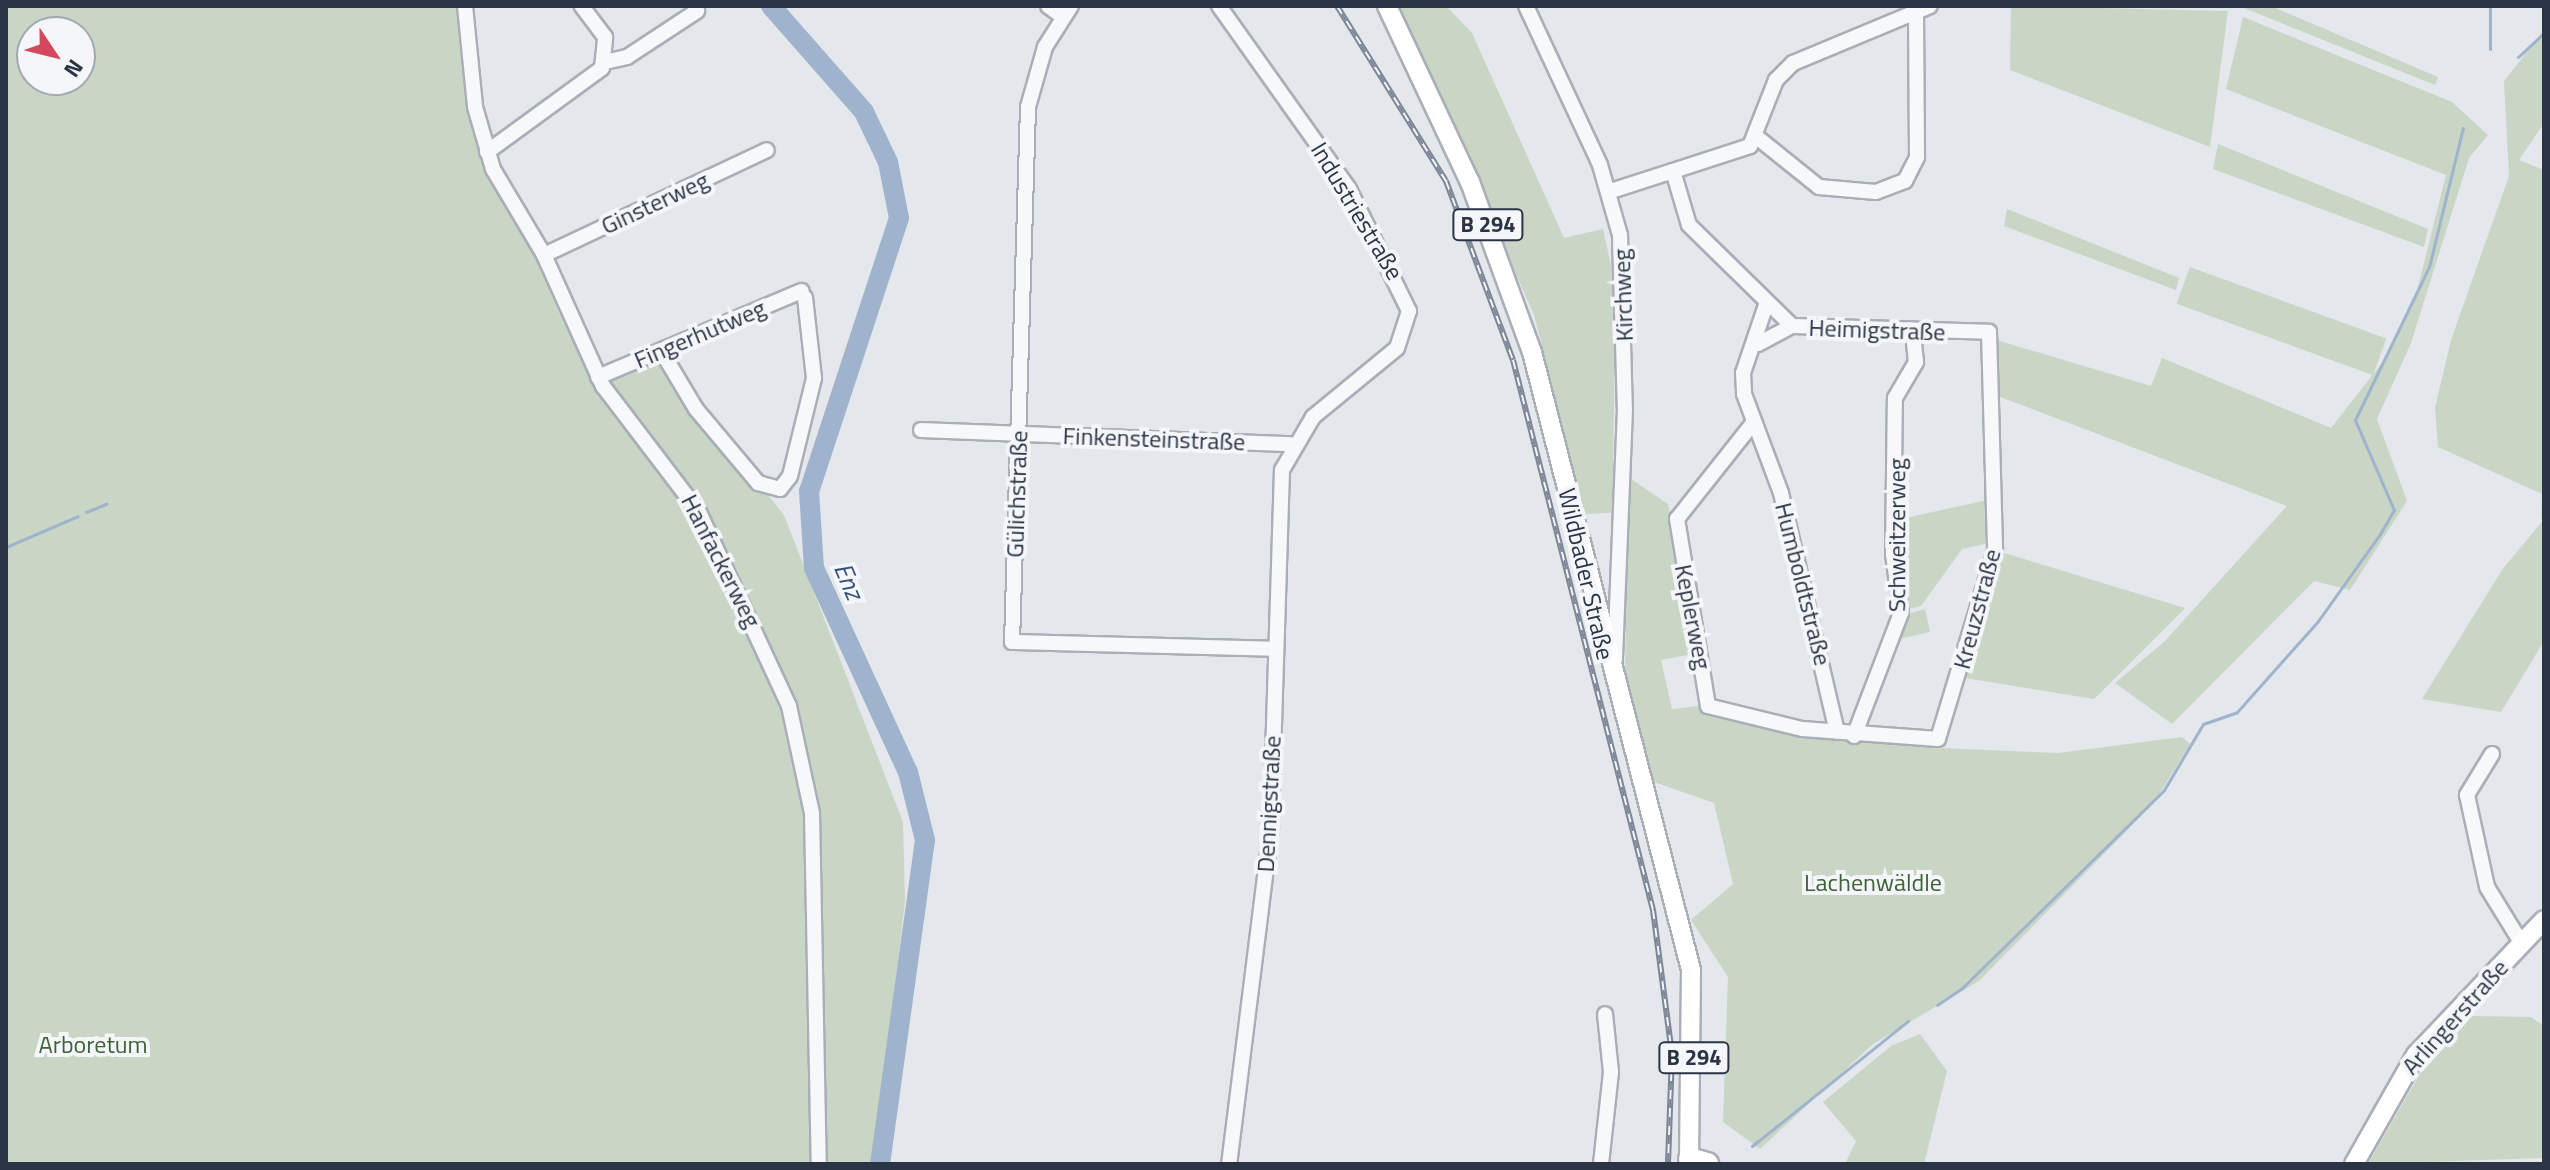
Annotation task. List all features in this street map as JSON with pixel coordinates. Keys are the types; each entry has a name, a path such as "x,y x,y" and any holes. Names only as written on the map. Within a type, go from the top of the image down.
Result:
{"main road":[{"name":"Wildbader Straße","path":"1387,6 1470,182 1519,309 1612,681 1691,970 1695,1162"},
{"name":"Arlingerstraße","path":"2354,1164 2416,1055 2544,920"}],"street":[{"name":"Hanfackerweg","path":"465,6 475,107 487,152 544,255 598,377 699,512 799,738 812,813 819,1164"},
{"path":"487,152 594,78 605,62 605,37 582,6"},
{"path":"1048,6 1067,11"},
{"name":"Industriestraße","path":"1219,6 1349,189 1408,304 1397,348 1325,404 1291,444"},
{"name":"Kirchweg","path":"1526,6 1611,191 1625,288 1612,681"},
{"path":"1611,191 1742,151 1758,138 1770,92 1793,63 1923,8 1917,157 1905,181 1876,192 1819,187 1758,138"},
{"path":"605,62 627,57 697,11"},
{"name":"Gülichstraße","path":"1067,11 1032,83 1012,642 1275,649"},
{"name":"Ginsterweg","path":"544,255 767,150"},
{"name":"Heimigstraße","path":"1673,171 1689,225 1766,305 1792,326 1989,332"},
{"name":"Fingerhutweg","path":"598,377 804,294 814,331 812,389 790,476 780,489 758,483 696,409 662,352"},
{"name":"Humboldtstraße","path":"1766,305 1758,344 1743,373 1753,423 1781,493 1837,732"},
{"path":"1758,344 1792,326"},
{"name":"Schweitzerweg","path":"1854,736 1901,613 1893,554 1895,398 1916,362 1913,332"},
{"name":"Kreuzstraße","path":"1854,736 1938,739 1995,550 1989,332"},
{"name":"Keplerweg","path":"1753,423 1677,519 1708,706 1837,732"},
{"name":"Finkensteinstraße","path":"921,430 1291,444"},
{"name":"Dennigstraße","path":"1229,1164 1271,828 1278,497 1291,444"},
{"path":"1597,618 1616,603"},
{"path":"1837,732 1854,736"},
{"path":"2492,754 2467,795 2487,887 2522,944"},
{"path":"1601,1164 1611,1072 1605,1014"}],"green space":[{"name":"Arboretum","path":"6,6 458,6 480,152 555,288 549,289 564,324 572,324 597,379 657,360 784,515 903,822 905,901 875,1164 6,1164"},
{"name":"Lachenwäldle","path":"1399,6 1446,6 1472,33 1564,238 1603,229 1616,288 1613,467 1668,504 1698,653 1661,660 1672,709 1698,706 1822,738 1940,748 2058,753 2182,737 2190,744 2154,803 1979,981 1873,1044 1760,1149 1723,1122 1728,977 1691,920 1733,884 1714,803 1654,782 1625,669 1628,512 1585,514 1534,315"},
{"path":"2011,6 2228,11 2210,147 2010,70"},
{"path":"2239,6 2271,6 2438,77 2435,85"},
{"path":"2243,17 2452,102 2488,135 2469,158 2411,343 2377,419 2407,501 2350,590 2314,581 2172,724 2115,683 2164,642 2287,506 1995,395 1993,339 2151,386 2162,358 2331,428 2385,359 2418,287 2446,175 2226,89"},
{"path":"2544,30 2544,123 2519,160 2544,170 2544,515 2541,519 2542,494 2438,447 2435,408 2451,340 2509,176 2504,81"},
{"path":"2218,144 2428,229 2424,247 2213,169"},
{"path":"2007,209 2179,278 2176,290 2004,226"},
{"path":"2190,267 2386,338 2373,375 2177,304"},
{"path":"1988,500 1985,544 1962,549 1921,606 1909,609 1900,519"},
{"path":"2544,519 2544,641 2501,712 2422,699 2502,570"},
{"path":"2001,552 2185,608 2094,699 1965,678"},
{"path":"1925,609 1930,632 1898,639 1907,614"},
{"path":"2472,1016 2531,1017 2544,1026 2544,1158 2368,1164 2425,1065"},
{"path":"1920,1034 1947,1071 1924,1164 1845,1164 1856,1141 1823,1102 1891,1046"}],"waterway":[{"name":"Enz","path":"771,6 864,112 888,162 899,218 809,491 814,568 908,772 925,840 880,1164"},
{"path":"2490,6 2490,49"},
{"path":"2518,57 2544,33"},
{"path":"1937,1005 1961,989 2164,790 2203,724 2237,712 2318,621 2380,534 2394,510 2355,420 2429,267 2463,128"},
{"path":"86,512 106,504"},
{"path":"6,547 78,516"},
{"path":"1752,1146 1908,1021"}],"railway":[{"path":"1337,6 1446,181 1513,360 1653,910 1672,1054 1668,1164"}]}
